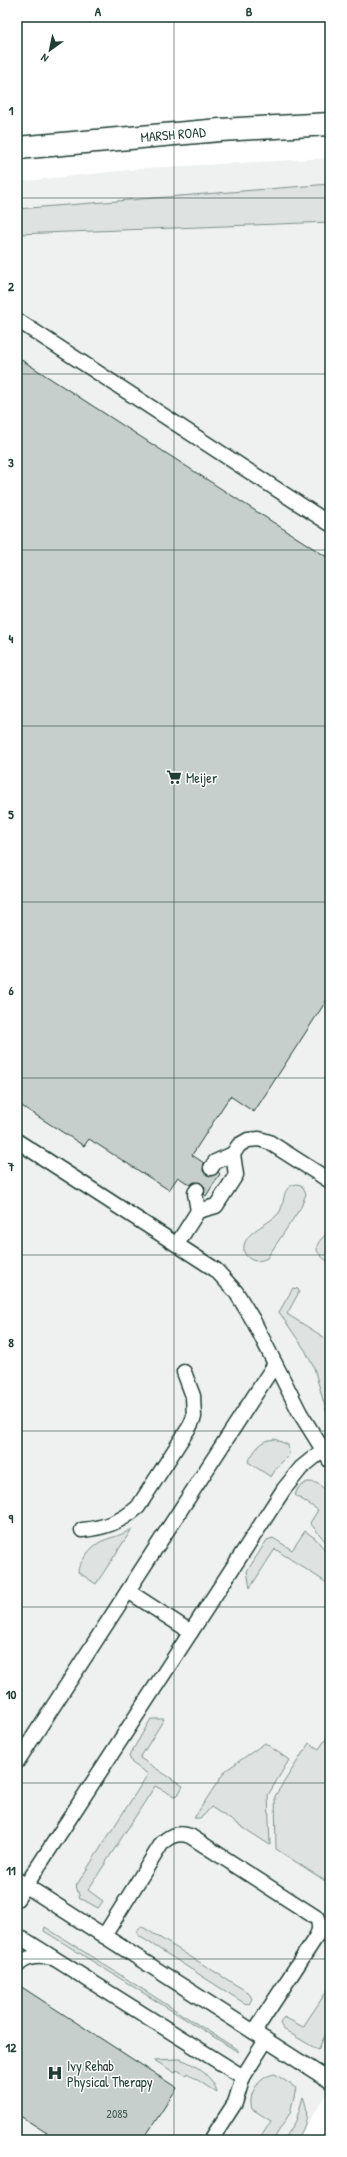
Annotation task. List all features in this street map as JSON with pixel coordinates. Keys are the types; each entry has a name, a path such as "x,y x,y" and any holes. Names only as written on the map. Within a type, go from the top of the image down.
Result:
{"street":[{"name":"MARSH ROAD","path":"17,148 220,130 330,124"}],"lane":[{"path":"17,320 330,524"},
{"path":"211,1168 215,1162 233,1154 239,1145 248,1140 259,1139 269,1142 330,1181"},
{"path":"17,1141 216,1270 236,1292 300,1413 326,1455 301,1468 284,1488 191,1632 21,1883 17,1899"},
{"path":"198,1211 216,1206 236,1175 233,1154"},
{"path":"177,1244 198,1211 195,1193 197,1190"},
{"path":"17,1762 275,1364"},
{"path":"82,1530 108,1526 129,1515 142,1501 190,1426 194,1417 193,1396 184,1372"},
{"path":"128,1591 191,1632"},
{"path":"104,1936 162,1843 169,1837 177,1834 190,1836 317,1918 320,1924 316,1937 254,2032"},
{"path":"21,1883 330,2081"},
{"path":"17,1935 243,2077"},
{"path":"17,1966 29,1958 41,1956 54,1958"},
{"path":"211,2140 238,2097 243,2077 266,2040"}],"shaded area":[{"path":"330,158 330,2088 297,2140 17,2140 17,182 147,168"},
{"path":"330,184 330,222 17,234 17,209"},
{"path":"296,1184 301,1185 306,1194 301,1207 267,1258 260,1261 251,1260 244,1252 246,1239 278,1214 281,1210 287,1189"},
{"path":"328,1233 330,1233 330,1263 318,1253 317,1249 319,1242"},
{"path":"293,1288 298,1289 299,1292 287,1314 330,1341 330,1418 327,1414 314,1368 305,1350 279,1312"},
{"path":"275,1439 288,1445 289,1455 277,1467 271,1477 248,1462 258,1446 265,1441"},
{"path":"307,1482 317,1483 324,1488 328,1496 331,1517 330,1547 310,1523 318,1510 295,1495 298,1488"},
{"path":"132,1529 96,1584 78,1572 79,1567 89,1551 100,1542"},
{"path":"305,1531 315,1538 330,1556 330,1585 275,1549 250,1588 247,1571 267,1540 273,1538 292,1550"},
{"path":"151,1719 164,1719 140,1758 183,1786 178,1795 174,1796 155,1786 88,1890 103,1901 98,1908 80,1898 76,1886 148,1774 132,1763 129,1756"},
{"path":"330,1733 330,1884 276,1849 275,1796 309,1743 319,1749"},
{"path":"265,1743 289,1760 268,1795 270,1845 211,1807 202,1817 194,1818 225,1771"},
{"path":"141,1926 249,1993 252,1999 249,2004 244,2003 139,1936 137,1932"},
{"path":"45,1927 238,2050 238,2052 44,1931"},
{"path":"330,1986 330,2025 318,2050 283,2029 280,2023 284,2017 303,2027"},
{"path":"179,2059 197,2067 203,2072 213,2082 217,2093 187,2073 186,2075 177,2070 175,2073 154,2060"},
{"path":"275,2074 296,2088 290,2113 273,2140 259,2140 271,2121 252,2109 251,2097 256,2086 264,2078"},
{"path":"303,2097 307,2114 303,2130 297,2140 284,2140 296,2121"}],"building":[{"name":"Meijer","path":"17,357 330,559 330,995 254,1112 230,1096 192,1155 204,1163 203,1171 207,1175 211,1176 218,1172 220,1174 206,1196 204,1194 205,1187 201,1183 194,1182 190,1185 178,1177 169,1190 89,1139 84,1146 17,1103"},
{"path":"17,1984 177,2088 143,2140 58,2140 17,2114"}],"place":[{"name":"Meijer","path":"174,777"},
{"name":"Ivy Rehab Physical Therapy","path":"55,2073"}]}
